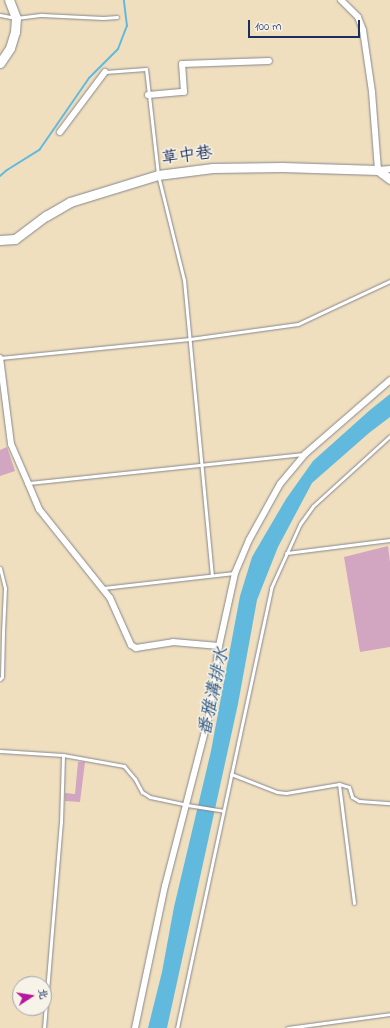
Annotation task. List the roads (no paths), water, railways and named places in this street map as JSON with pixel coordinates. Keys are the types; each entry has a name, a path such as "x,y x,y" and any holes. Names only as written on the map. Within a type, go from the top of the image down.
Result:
{"street":[{"path":"0,63 13,41 16,18 9,0"},
{"path":"341,0 358,17 363,30 372,92 378,170 390,179"},
{"path":"148,95 184,92 182,64 269,61"},
{"path":"60,132 105,72"},
{"name":"草中巷","path":"0,240 15,239 46,216 70,202 95,193 158,175 238,166 378,170"},
{"path":"378,170 390,169"},
{"path":"0,358 11,444 39,509 110,598 130,646 136,648 173,642 219,646"},
{"path":"135,1028 165,886 209,716 219,646 235,573 249,540 280,484 305,454 390,380"}],"lane":[{"path":"0,15 16,18 42,15 117,17"},
{"path":"105,72 146,69 158,175 184,280 212,576"},
{"path":"0,358 190,339 306,322 390,282"},
{"path":"177,1028 264,618 272,588 286,553 300,524 313,506 390,436"},
{"path":"28,483 305,454"},
{"path":"286,553 390,540"},
{"path":"0,568 5,588 2,632 2,677 0,679"},
{"path":"101,588 235,573"},
{"path":"0,751 63,755 124,766 135,779 142,792 150,797 223,811"},
{"path":"44,1028 61,823 63,755"},
{"path":"231,774 277,792 286,793 339,784 349,787 352,797 359,801 390,803"},
{"path":"339,784 354,903"},
{"path":"287,1028 390,1014"}],"water":[{"path":"390,394 390,417 369,433 312,483 278,547 257,600 238,704 167,1028 148,1028 162,972 174,907 211,751 240,596 252,557 286,499 313,461"}],"waterway":[{"path":"0,176 40,149 89,78 118,49 127,26 124,0"}],"water label":[{"name":"番雅溝排水","path":"215,692"}]}
